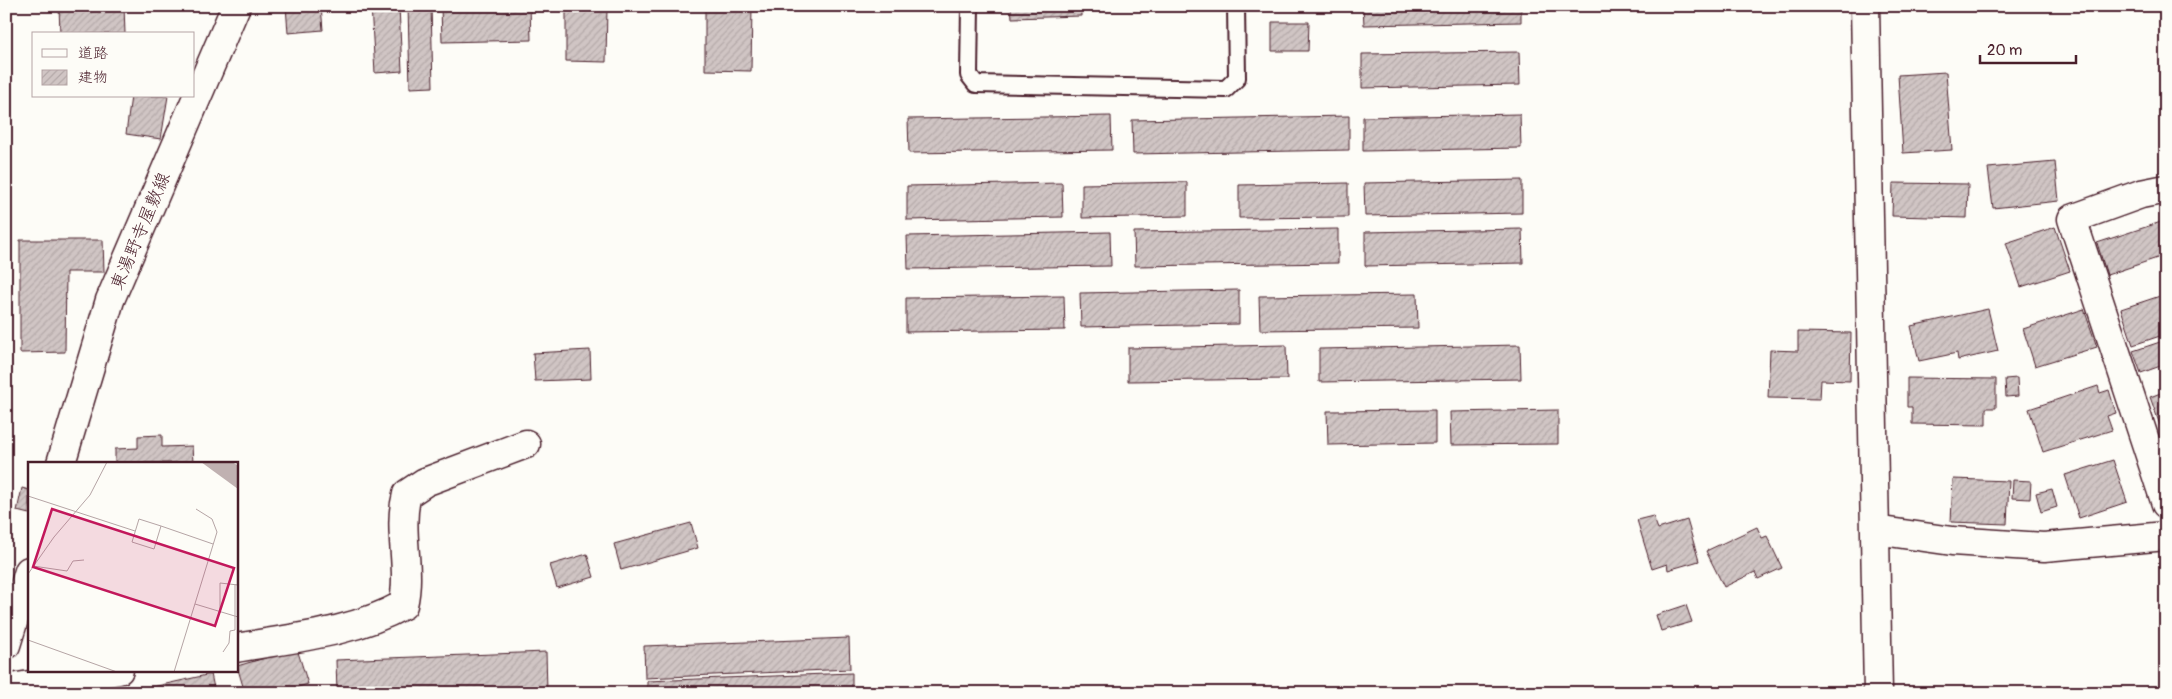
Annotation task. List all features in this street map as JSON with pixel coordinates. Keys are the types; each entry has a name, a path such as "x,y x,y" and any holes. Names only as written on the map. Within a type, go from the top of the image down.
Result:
{"street":[{"name":"東湯野寺屋敷線","path":"61,462 110,300 236,6"},
{"path":"1864,6 1878,693"},
{"path":"2166,189 2141,194 2072,219 2166,504"},
{"path":"238,648 346,627 380,618 403,605 406,591 402,511 407,494 425,482 526,444"},
{"path":"1875,530 1952,541 2044,547 2166,536"},
{"path":"6,645 28,574"},
{"path":"6,689 107,672"}],"lane":[{"path":"970,6 969,75 976,84 1226,89 1237,78 1236,6"}],"building":[{"path":"59,6 124,6 125,32 60,32"},
{"path":"286,6 321,6 323,30 288,33"},
{"path":"371,6 399,6 402,71 375,73"},
{"path":"408,6 431,6 433,87 410,88"},
{"path":"441,6 530,6 531,40 442,42"},
{"path":"566,6 607,6 606,62 566,61"},
{"path":"705,6 752,6 751,71 705,70"},
{"path":"776,6 816,6 816,10 776,10"},
{"path":"1011,6 1081,6 1081,16 1012,18"},
{"path":"1110,6 1186,6 1186,8 1110,9"},
{"path":"1363,6 1521,6 1521,22 1364,25"},
{"path":"1272,22 1309,22 1308,51 1272,51"},
{"path":"1519,52 1520,85 1362,88 1362,54"},
{"path":"1946,72 1952,150 1903,153 1898,75"},
{"path":"131,98 168,98 161,139 126,134"},
{"path":"1520,114 1521,148 1363,151 1363,117"},
{"path":"1111,116 1112,150 909,153 908,119"},
{"path":"1349,116 1349,150 1133,154 1132,120"},
{"path":"2055,162 2059,201 1993,208 1988,168"},
{"path":"1522,180 1522,213 1365,216 1364,183"},
{"path":"1187,182 1187,216 1082,218 1082,184"},
{"path":"1062,183 1063,217 907,220 907,186"},
{"path":"1348,183 1348,217 1239,218 1239,185"},
{"path":"1893,183 1968,184 1967,218 1892,216"},
{"path":"2161,222 2166,237 2166,255 2107,275 2097,243"},
{"path":"2055,227 2070,271 2021,287 2006,243"},
{"path":"1338,229 1338,263 1135,266 1134,232"},
{"path":"1522,229 1523,263 1365,266 1365,232"},
{"path":"1110,232 1111,266 908,269 907,236"},
{"path":"20,240 103,240 104,272 66,272 65,352 20,353"},
{"path":"1239,290 1239,324 1081,327 1080,293"},
{"path":"1417,294 1418,328 1260,330 1259,296"},
{"path":"2166,294 2166,334 2133,345 2121,309"},
{"path":"1064,296 1065,330 906,332 906,298"},
{"path":"1988,309 1998,351 1958,360 1957,353 1919,361 1911,326"},
{"path":"2084,309 2097,347 2035,366 2023,329"},
{"path":"1798,332 1851,333 1850,381 1821,380 1820,399 1768,398 1770,350 1798,351"},
{"path":"2166,340 2166,364 2141,373 2133,351"},
{"path":"1286,345 1287,379 1128,381 1128,348"},
{"path":"1520,345 1521,379 1319,382 1319,349"},
{"path":"590,350 591,379 535,381 533,353"},
{"path":"1907,378 1996,379 1996,408 1986,408 1986,425 1912,424 1912,407 1907,407"},
{"path":"2017,378 2018,396 2006,397 2005,379"},
{"path":"2098,386 2100,393 2109,390 2116,413 2107,416 2112,430 2043,452 2029,409"},
{"path":"2166,391 2166,423 2160,425 2150,397"},
{"path":"1435,410 1435,443 1328,445 1327,411"},
{"path":"1558,410 1558,444 1451,445 1450,412"},
{"path":"162,435 162,447 192,446 193,462 115,462 115,449 138,448 138,436"},
{"path":"2113,460 2127,502 2079,518 2065,475"},
{"path":"1953,479 2009,481 2007,524 1951,522"},
{"path":"2013,480 2031,481 2030,499 2012,498"},
{"path":"22,488 28,490 28,514 17,511"},
{"path":"2052,489 2057,507 2041,512 2036,493"},
{"path":"1653,516 1658,529 1687,520 1699,561 1668,570 1667,564 1652,569 1637,520"},
{"path":"691,523 698,548 621,570 614,544"},
{"path":"1757,527 1762,538 1767,536 1782,568 1758,579 1755,572 1724,587 1706,551"},
{"path":"587,554 594,577 557,588 550,565"},
{"path":"1686,605 1692,622 1661,631 1656,615"},
{"path":"849,638 850,669 645,678 644,646"},
{"path":"297,649 308,684 279,693 245,693 238,666"},
{"path":"546,652 547,691 337,693 336,660"},
{"path":"852,673 852,693 647,693 647,681"},
{"path":"211,674 215,693 130,693 130,692"}]}
